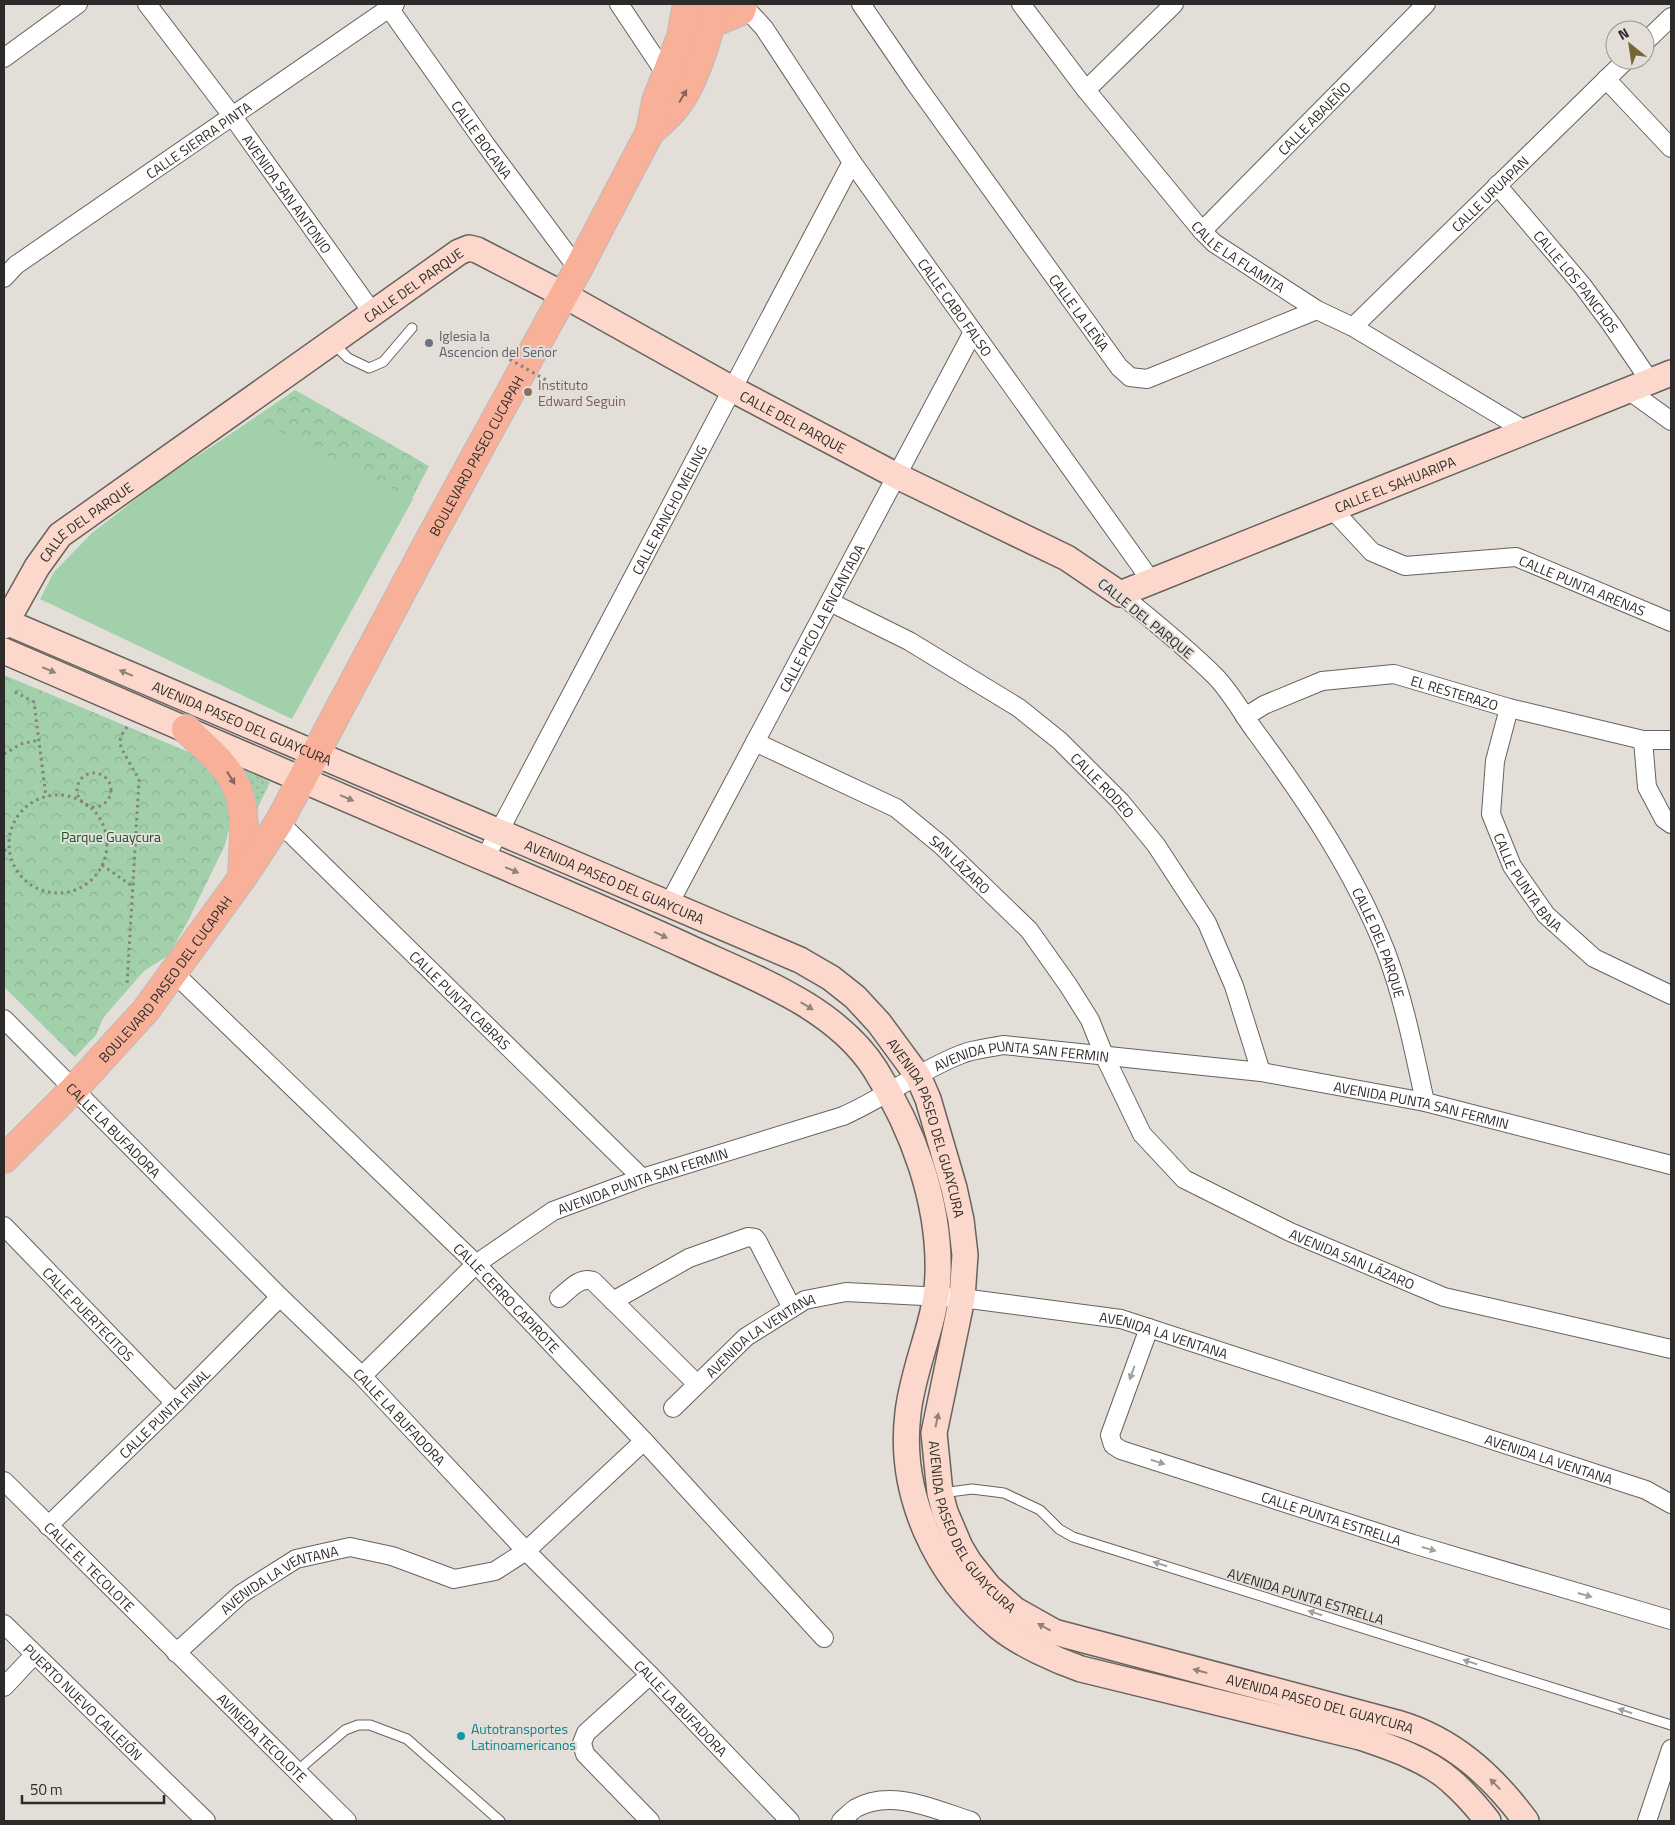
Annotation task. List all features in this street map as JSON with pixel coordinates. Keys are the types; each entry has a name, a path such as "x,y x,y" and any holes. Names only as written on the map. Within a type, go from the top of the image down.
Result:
{"main road":[{"path":"650,132 656,101 681,37 687,4"},
{"path":"650,132 673,110 684,95 692,78 713,14 742,7"},
{"name":"BOULEVARD PASEO CUCAPAH","path":"302,779 427,544 578,270 650,132"},
{"name":"CALLE DEL PARQUE","path":"5,623 37,568 60,535 372,312 458,252 469,248 477,250 564,295 732,389 897,476 1067,558 1120,594"},
{"name":"CALLE EL SAHUARIPA","path":"1120,594 1650,381"},
{"name":"AVENIDA PASEO DEL GUAYCURA","path":"5,623 500,831 800,960 831,978 855,997 879,1023 918,1076 934,1115 954,1188 961,1220 965,1255 962,1298 934,1433 940,1493 945,1512 960,1547 969,1562 989,1587 1015,1610 1046,1628 1064,1635 1413,1727 1436,1737 1469,1760 1494,1782 1526,1821"},
{"name":"AVENIDA PASEO DEL GUAYCURA","path":"4,651 629,920 791,996 849,1036 872,1064 911,1134 934,1219 938,1274 935,1298 908,1410 906,1438 908,1468 919,1514 926,1534 952,1578 970,1600 1001,1629 1055,1659 1081,1668 1360,1737 1395,1748 1420,1760 1450,1780 1488,1821"},
{"path":"186,729 226,770 237,788 242,806 242,878"},
{"name":"BOULEVARD PASEO DEL CUCAPAH","path":"4,1159 74,1089 146,1010 242,878 279,822 302,779"}],"street":[{"path":"4,58 78,4"},
{"name":"AVENIDA SAN ANTONIO","path":"147,4 233,116 372,312"},
{"path":"619,4 667,76"},
{"name":"CALLE LA LEÑA","path":"861,4 915,83 1120,367 1130,377 1147,379 1317,310"},
{"name":"CALLE LA FLAMITA","path":"1021,4 1086,90 1202,231 1214,243 1317,310 1353,327 1526,431"},
{"path":"1086,90 1174,4"},
{"name":"CALLE ABAJEÑO","path":"1202,231 1426,4"},
{"path":"1667,4 1671,7"},
{"name":"CALLE SIERRA PINTA","path":"4,278 16,265 392,6"},
{"name":"CALLE BOCANA","path":"392,6 486,145 578,270"},
{"name":"CALLE CABO FALSO","path":"742,7 764,28 852,162 1152,582"},
{"path":"1655,32 1671,17"},
{"name":"CALLE URUAPAN","path":"1353,327 1615,70"},
{"path":"1606,79 1671,148"},
{"name":"CALLE RANCHO MELING","path":"485,858 852,162"},
{"name":"CALLE LOS PANCHOS","path":"1497,185 1582,285 1612,324 1650,381"},
{"name":"CALLE PICO LA ENCANTADA","path":"669,904 974,332"},
{"path":"1650,381 1671,421"},
{"name":"CALLE PUNTA ARENAS","path":"1332,509 1372,552 1406,566 1516,557 1671,622"},
{"name":"CALLE DEL PARQUE","path":"1120,594 1172,636 1216,677 1296,786 1333,844 1362,896 1386,953 1406,1016 1426,1102"},
{"name":"CALLE RODEO","path":"830,602 909,641 1019,708 1060,741 1120,801 1156,845 1207,923 1234,986 1261,1072"},
{"name":"EL RESTERAZO","path":"1245,717 1264,705 1322,681 1394,674 1510,708 1643,740 1671,740"},
{"name":"CALLE PUNTA BAJA","path":"1510,708 1494,761 1491,814 1512,866 1546,915 1594,958 1671,995"},
{"path":"1643,740 1647,787 1664,819 1671,824"},
{"name":"SAN LÁZARO","path":"755,742 896,808 941,845 1029,930 1090,1020 1104,1055"},
{"name":"CALLE PUNTA CABRAS","path":"279,822 642,1178"},
{"name":"CALLE CERRO CAPIROTE","path":"174,974 476,1264 644,1441 824,1638"},
{"name":"CALLE LA BUFADORA","path":"4,1019 280,1297 362,1376 526,1551 650,1675 790,1821"},
{"name":"AVENIDA PUNTA SAN FERMIN","path":"362,1376 476,1264 553,1211 642,1178 843,1116 867,1106 889,1092 963,1053 1003,1046 1261,1072 1426,1102 1671,1165"},
{"name":"AVENIDA SAN LÁZARO","path":"1104,1055 1142,1134 1184,1179 1290,1232 1444,1297 1671,1349"},
{"name":"CALLE PUERTECITOS","path":"4,1226 175,1403"},
{"path":"612,1301 689,1258 748,1237 755,1238 758,1242 792,1308"},
{"path":"559,1298 581,1280 593,1281 697,1384"},
{"name":"AVENIDA LA VENTANA","path":"673,1408 746,1337 805,1300 846,1292 962,1298 1121,1319 1646,1490 1671,1504"},
{"name":"CALLE PUNTA FINAL","path":"48,1526 175,1403 280,1297"},
{"name":"CALLE PUNTA ESTRELLA","path":"1149,1328 1110,1435 1113,1445 1122,1450 1413,1544 1671,1620"},
{"name":"AVENIDA LA VENTANA","path":"176,1653 241,1594 296,1559 350,1547 392,1556 454,1579 495,1571 526,1551 644,1441"},
{"name":"CALLE EL TECOLOTE","path":"4,1482 176,1653"},
{"name":"PUERTO NUEVO CALLEJÓN","path":"4,1624 206,1821"},
{"name":"AVINEDA TECOLOTE","path":"176,1653 347,1821"},
{"path":"4,1686 34,1655"},
{"path":"650,1675 586,1733 582,1744 585,1754 650,1821"},
{"path":"1648,1821 1671,1749"},
{"path":"842,1821 855,1808 876,1801 902,1800 971,1821"}],"lane":[{"path":"330,342 348,358 369,368 383,362 412,328"},
{"name":"AVENIDA PUNTA ESTRELLA","path":"940,1493 972,1489 1004,1493 1040,1510 1059,1529 1073,1537 1671,1725"},
{"path":"297,1772 345,1730 358,1725 370,1725 407,1739 500,1821"}],"path":[{"path":"504,356 546,380"},
{"path":"15,692 34,702 46,797"},
{"path":"127,984 139,780 121,747 120,740 136,708"},
{"path":"4,754 22,744 39,740"},
{"path":"86,805 71,797 54,795 38,799 24,809 14,821 9,851 14,866 23,878 35,888 50,892 65,892 80,888 92,879 102,865 107,849 106,831 99,816 86,805 79,797 77,787 82,777 91,773 102,775 109,784 110,795 103,803 97,806 86,805"},
{"path":"106,841 135,837"},
{"path":"4,850 9,851"},
{"path":"102,865 132,886"}],"green space":[{"path":"295,390 429,466 388,544 213,446"},
{"path":"254,419 413,499 292,719 40,599 54,572 92,533 162,479"},
{"name":"Parque Guaycura","path":"4,675 191,753 205,764 224,788 229,805 230,825 225,845 188,921 169,955 144,971 103,1018 96,1035 75,1057 4,987"},
{"path":"239,767 270,782 252,820"}],"place":[{"name":"Iglesia la Ascencion del Señor","path":"429,343"},
{"name":"Instituto Edward Seguin","path":"528,392"},
{"name":"Autotransportes Latinoamericanos","path":"461,1736"}]}
